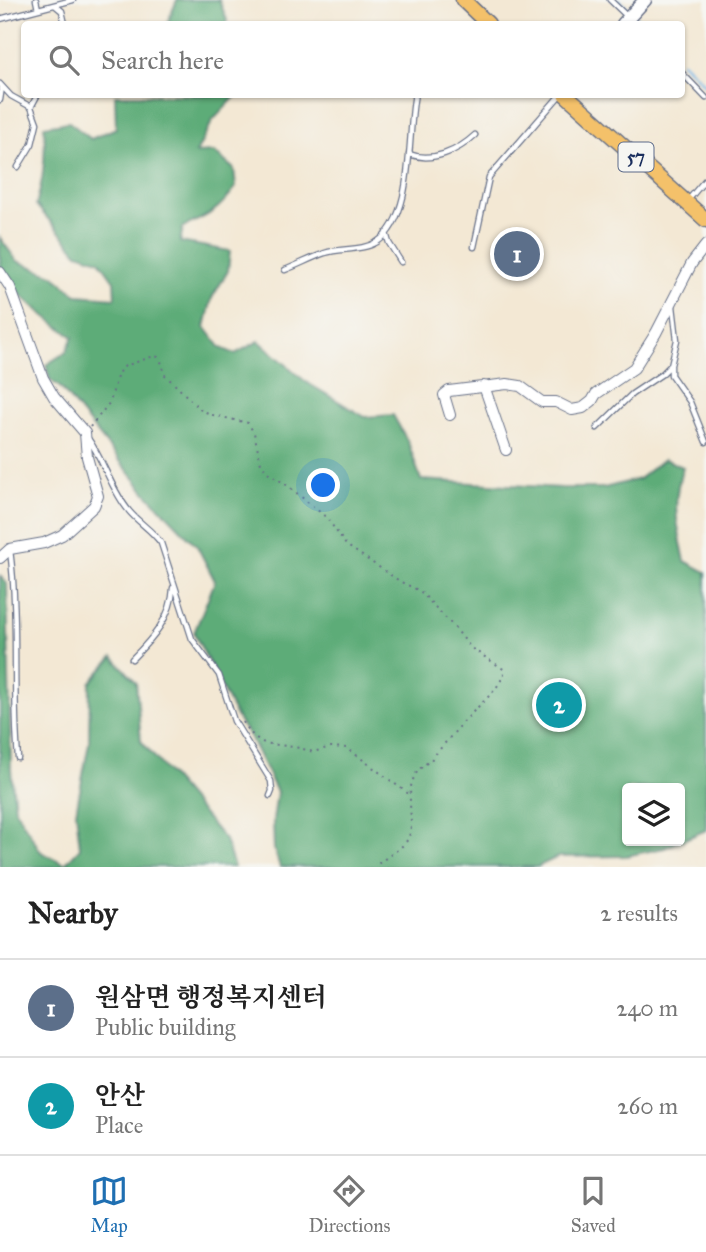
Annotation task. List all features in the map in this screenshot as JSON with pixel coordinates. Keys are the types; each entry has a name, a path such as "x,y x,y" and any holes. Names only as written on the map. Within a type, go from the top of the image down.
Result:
{"main road":[{"path":"463,0 481,21"},
{"name":"57","path":"568,98 706,220"}],"street":[{"path":"450,415 444,395 449,391 507,384 520,386 542,402 556,402 572,410 583,408 596,394 634,368 656,333 692,263 706,245"},
{"path":"0,272 10,287 43,378 54,397 84,432 87,457 98,496 94,506 62,535 44,544 10,549 0,558"},
{"path":"484,386 506,450"}],"lane":[{"path":"36,0 38,9"},
{"path":"0,19 73,0"},
{"path":"610,0 634,15"},
{"path":"56,6 62,11 64,21"},
{"path":"685,77 706,98"},
{"path":"0,100 1,85"},
{"path":"1,85 11,96 30,107 37,123 32,144 18,167"},
{"path":"30,107 36,98"},
{"path":"285,270 325,253 376,242 386,233 396,216 405,189 410,117 414,98"},
{"path":"474,247 489,177 499,162 559,98"},
{"path":"409,154 421,159 450,152 475,135"},
{"path":"686,202 706,179"},
{"path":"386,233 401,261"},
{"path":"674,298 677,340 671,374 690,402 706,442"},
{"path":"597,428 632,394 671,365"},
{"path":"84,432 99,454 127,510 155,533 161,542 192,639 219,675 243,739 271,781 270,796"},
{"path":"10,549 14,584 14,679 18,758"},
{"path":"132,659 167,617 173,599 173,584"}],"path":[{"path":"84,432 99,418 110,402 118,373 125,366 153,356 158,357 164,374 201,410 248,423 254,433 261,463 266,471 327,518 346,545 401,582 420,591 456,628 471,648 505,670 503,679 493,692 415,774 409,834 405,844 378,864 378,867"},
{"path":"233,717 240,719 253,736 264,743 313,752 331,747 346,748 411,795"}],"green space":[{"path":"177,0 219,0 227,20 227,21 168,21"},
{"path":"115,98 234,98 213,120 196,153 214,152 234,169 236,187 213,212 183,227 180,242 230,251 228,271 212,298 205,327 221,348 235,354 259,341 306,382 365,417 393,415 408,442 421,480 604,488 639,479 664,459 683,467 676,503 685,561 706,572 706,830 685,839 685,783 622,783 622,846 669,846 626,856 558,857 537,867 280,867 274,849 273,821 277,792 194,633 215,581 197,546 146,493 61,388 50,380 46,365 66,352 73,337 21,295 4,276 0,267 0,238 17,261 53,275 77,295 115,298 114,281 99,260 78,253 36,205 44,166 44,126 69,122 91,139 116,128"},
{"path":"0,576 7,584 11,770 15,809 41,852 65,864 80,848 76,812 89,743 90,683 113,657 136,682 141,741 225,840 234,867 0,867"}],"waterway":[{"path":"619,0 629,10"},
{"path":"636,17 641,21"},
{"path":"685,65 706,86"}],"place":[{"name":"원삼면 행정복지센터","path":"517,254"},
{"name":"안산","path":"559,705"}]}
